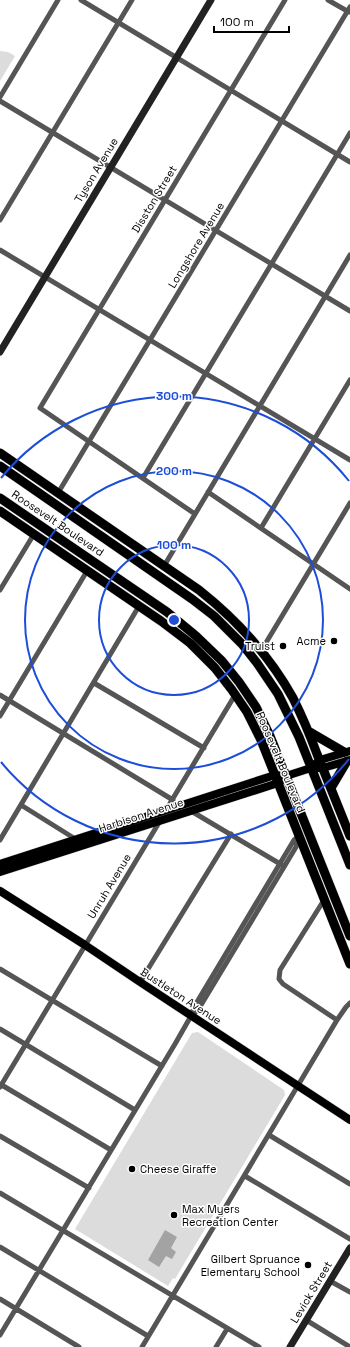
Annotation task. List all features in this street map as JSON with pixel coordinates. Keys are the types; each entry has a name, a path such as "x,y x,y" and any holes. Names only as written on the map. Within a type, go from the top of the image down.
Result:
{"highway":[{"path":"0,454 199,590 221,608 262,651 287,688 308,731 349,834 350,845"},
{"name":"Roosevelt Boulevard","path":"0,466 204,607 251,655 278,694 294,725 350,865"},
{"name":"Roosevelt Boulevard","path":"0,498 167,612 205,644 230,671 253,702 270,736 350,936"},
{"name":"Roosevelt Boulevard","path":"0,511 170,628 190,643 215,668 235,695 256,730 277,779 350,964"},
{"path":"308,731 348,756 331,788"}],"main road":[{"name":"Harbison Avenue","path":"0,864 191,811 277,779 348,756"},
{"name":"Harbison Avenue","path":"0,872 166,811 277,779"},
{"name":"Bustleton Avenue","path":"0,891 85,945 350,1120"}],"street":[{"path":"0,97 58,0"},
{"path":"81,0 350,162"},
{"path":"0,220 132,0"},
{"name":"Tyson Avenue","path":"0,352 211,0"},
{"name":"Disston Street","path":"89,442 40,408 285,0"},
{"path":"328,0 349,10"},
{"name":"Longshore Avenue","path":"58,494 349,10"},
{"path":"0,101 350,311"},
{"path":"142,478 350,133"},
{"path":"0,250 350,460"},
{"path":"164,566 350,255"},
{"path":"260,528 350,380"},
{"path":"89,442 195,514"},
{"path":"208,492 350,589"},
{"path":"262,651 350,503"},
{"path":"0,590 34,534"},
{"path":"0,716 87,571"},
{"path":"0,840 139,606"},
{"path":"94,683 204,748"},
{"path":"0,695 173,800"},
{"name":"Unruh Avenue","path":"0,1085 26,1045 235,695"},
{"path":"21,805 81,842"},
{"path":"191,811 282,865"},
{"path":"140,982 231,834"},
{"path":"0,1335 40,1271 63,1230 162,1066 191,1016 194,1007 282,865 294,840 299,836"},
{"path":"324,900 280,970 279,976 280,982 337,1020"},
{"path":"0,969 162,1066"},
{"path":"142,1347 337,1020 350,1003"},
{"path":"0,1029 135,1110"},
{"path":"0,1085 111,1150"},
{"path":"0,1136 88,1188"},
{"path":"269,1136 350,1184"},
{"path":"244,1176 350,1239"},
{"path":"0,1193 259,1347"},
{"path":"0,1247 148,1336"},
{"name":"Levick Street","path":"290,1347 350,1248"},
{"path":"330,1281 350,1292"},
{"path":"0,1299 79,1347"},
{"path":"306,1320 350,1347"},
{"path":"216,1347 227,1328"}],"shaded area":[{"path":"0,51 8,52 15,56 0,81"},
{"path":"198,1032 284,1090 285,1095 175,1279 173,1278 168,1286 75,1229 192,1033"},
{"path":"165,1230 177,1237 171,1248 176,1252 172,1259 166,1256 159,1267 148,1260"}],"place":[{"name":"Acme","path":"334,641"},
{"name":"Truist","path":"283,646"},
{"name":"Cheese Giraffe","path":"132,1169"},
{"name":"Max Myers Recreation Center","path":"174,1215"},
{"name":"Gilbert Spruance Elementary School","path":"308,1265"}]}
